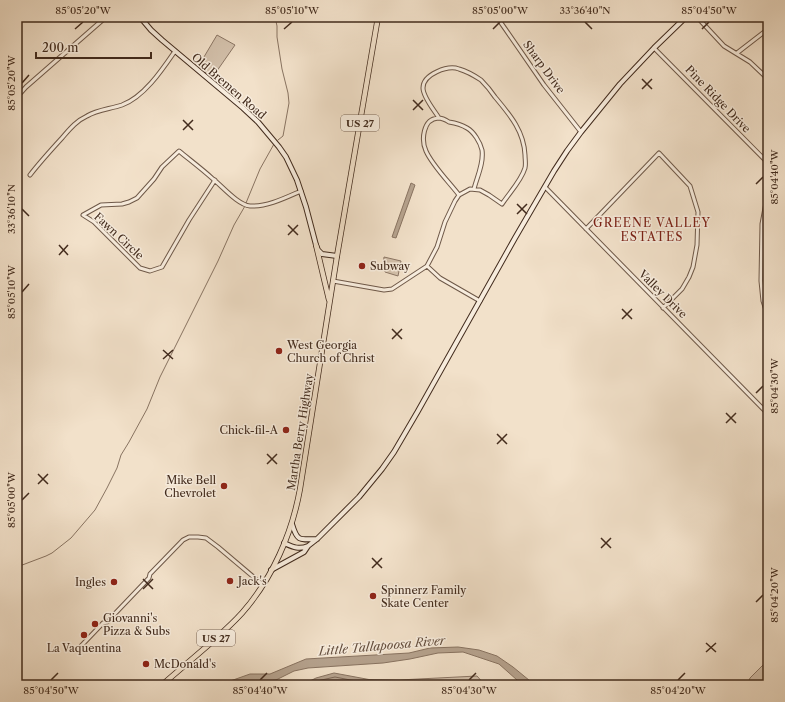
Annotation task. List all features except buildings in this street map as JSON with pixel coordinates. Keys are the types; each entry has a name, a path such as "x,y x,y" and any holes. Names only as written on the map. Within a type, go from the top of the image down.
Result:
{"main road":[{"name":"Old Bremen Road","path":"140,17 151,30 236,101 272,138 286,157 292,169 301,191 316,245"},
{"name":"Martha Berry Highway","path":"162,685 232,624 249,605 263,585 271,570 292,524 300,490 337,256 378,17"},
{"path":"271,570 317,539 358,497 382,469 394,452 557,166 581,132 620,84 686,17"},
{"path":"316,245 322,254 337,256"},
{"path":"316,245 330,303"},
{"path":"292,524 296,536 299,538 304,540 317,539"},
{"path":"284,542 302,550"}],"street":[{"path":"17,97 26,87 106,17"},
{"name":"Sharp Drive","path":"489,17 499,20 544,85 581,132"},
{"path":"697,17 724,46 750,62 768,79"},
{"path":"737,53 768,30"},
{"name":"Pine Ridge Drive","path":"654,48 768,163"},
{"path":"30,175 72,126 87,116 123,105 136,97 160,74 175,51"},
{"path":"333,281 384,290 392,288 427,266 437,247 446,222 459,195 470,189 480,190 502,204 521,177 525,166 522,136 516,125 485,84 476,77 458,68 439,70 425,81 423,88 426,98 439,118 467,128 477,140 481,149 482,159 474,189"},
{"path":"439,118 429,122 425,129 423,143 425,150 431,159 459,195"},
{"name":"Fawn Circle","path":"215,180 189,220 162,267 150,271 140,268 94,222 82,215 101,205 122,204 138,198 162,167 179,151 215,180 235,199 248,206 268,204 301,191"},
{"path":"586,229 659,154 690,186 698,212 697,245 693,267 682,289 664,308"},
{"name":"Valley Drive","path":"545,187 768,414"},
{"path":"768,192 762,224 761,281 763,301 768,316"},
{"path":"427,266 440,278 480,301"},
{"path":"80,646 103,623 110,619 183,540 190,537 208,539 263,585"}],"shaded area":[{"path":"217,35 235,45 212,78 198,67"},
{"path":"384,257 401,261 398,276 385,272 383,267"},
{"path":"768,660 768,685 747,685 750,678"},
{"path":"477,676 485,685 309,685 323,679 399,680"}],"water":[{"path":"411,183 415,185 396,238 392,237"},
{"path":"458,647 479,650 497,656 535,685 522,685 499,664 463,652 438,653 383,663 308,668 294,671 276,680 241,685 219,685 250,674 270,674 306,659 409,653 430,648"},
{"path":"334,673 393,684 443,681 464,685 302,685 316,678"}],"waterway":[{"path":"275,17 282,69 289,103 283,136 278,140"},
{"path":"246,203 260,169 274,144"},
{"path":"17,567 52,553 71,538 95,510 117,468 121,455 147,409 160,377 218,261 234,225 245,206"}],"place":[{"name":"Subway","path":"362,266"},
{"name":"West Georgia Church of Christ","path":"279,351"},
{"name":"Chick-fil-A","path":"286,430"},
{"name":"Mike Bell Chevrolet","path":"224,486"},
{"name":"Jack's","path":"230,581"},
{"name":"Ingles","path":"114,582"},
{"name":"Spinnerz Family Skate Center","path":"373,596"},
{"name":"Giovanni's Pizza & Subs","path":"95,624"},
{"name":"La Vaquentina","path":"84,635"},
{"name":"McDonald's","path":"146,664"}],"district":[{"name":"GREENE VALLEY ESTATES","path":"652,230"}],"water label":[{"name":"Little Tallapoosa River","path":"382,646"}]}
